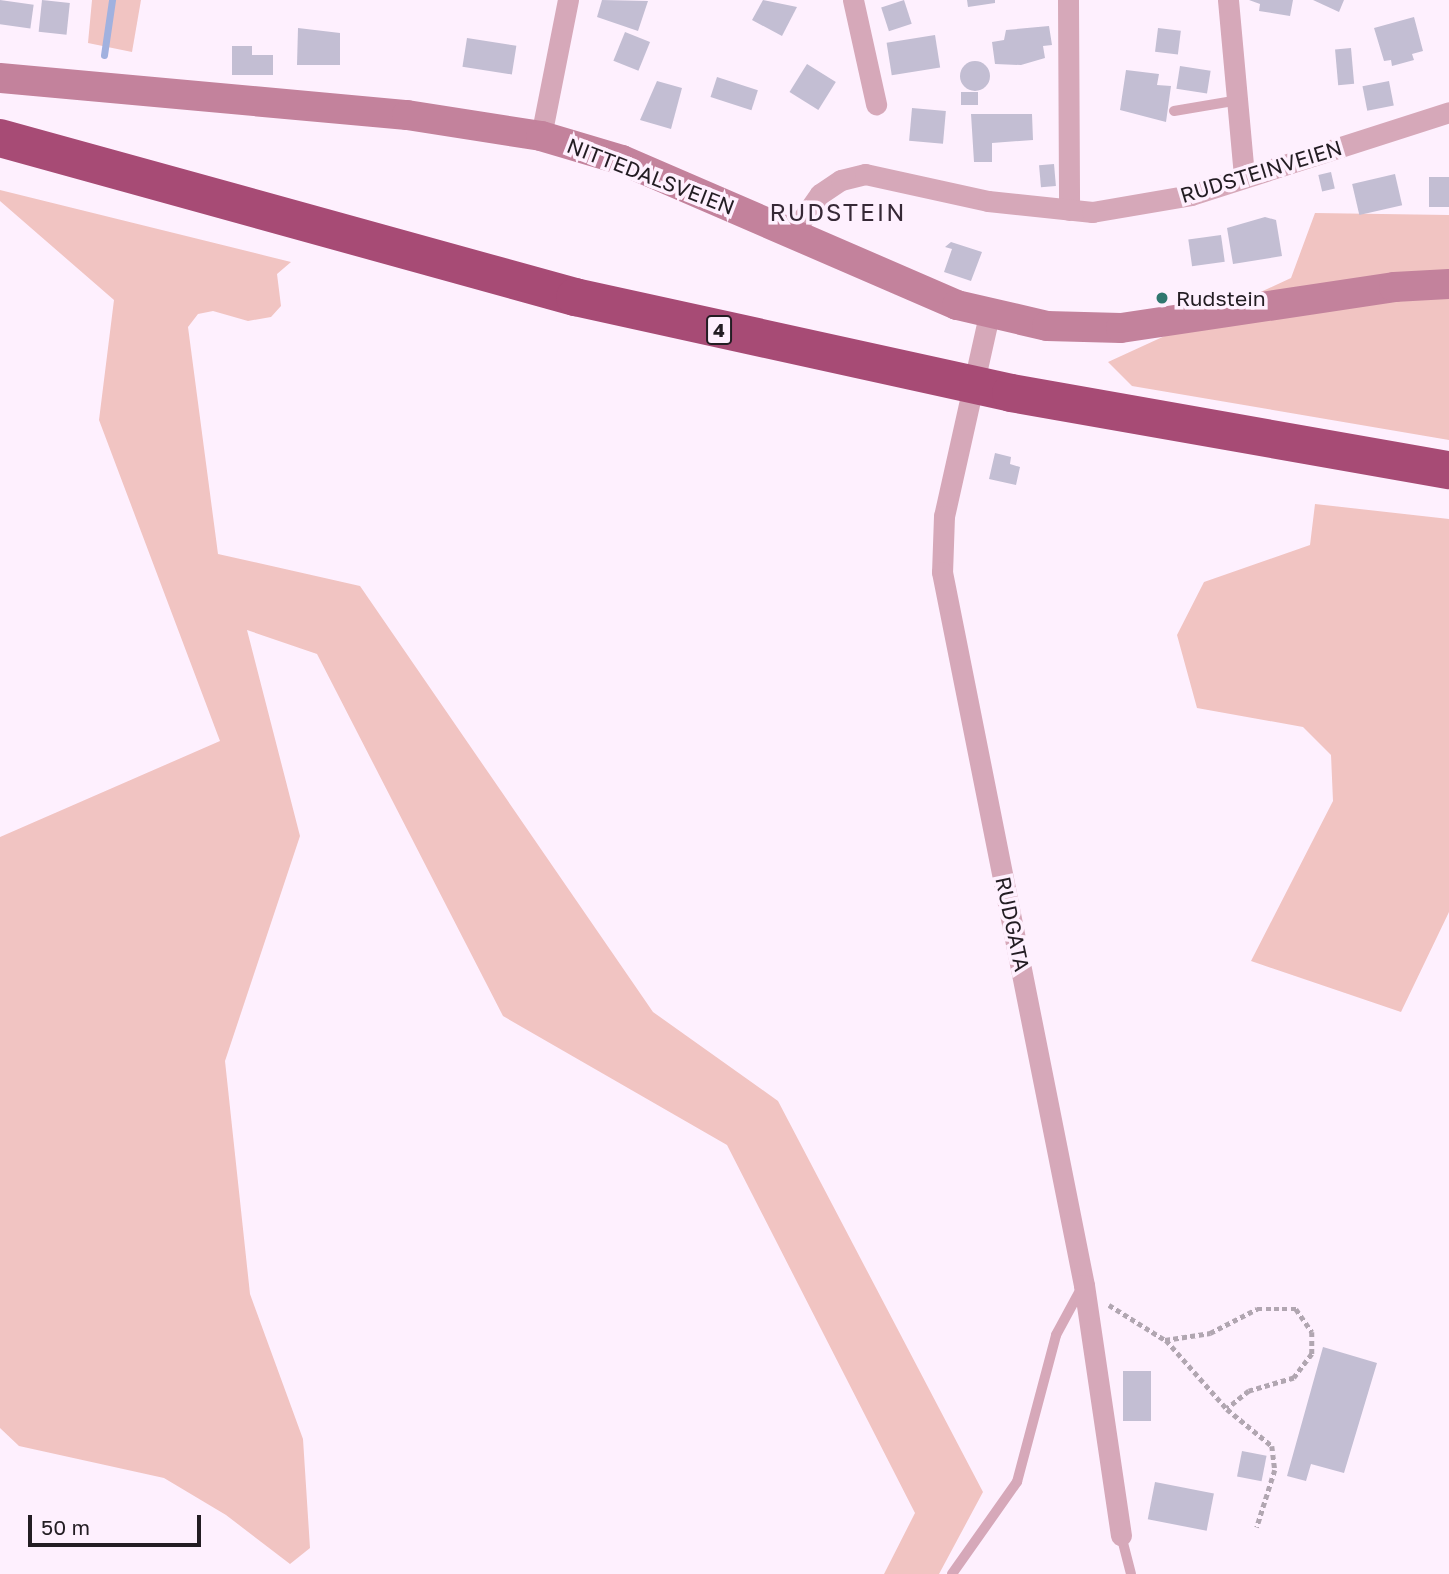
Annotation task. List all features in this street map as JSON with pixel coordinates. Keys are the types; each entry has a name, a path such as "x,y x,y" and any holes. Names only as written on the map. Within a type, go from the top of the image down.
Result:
{"highway":[{"name":"4","path":"0,138 575,297 1011,393 1449,470"},
{"name":"4","path":"0,158 328,253 668,340 1004,412 1449,491"}],"main road":[{"name":"NITTEDALSVEIEN","path":"0,78 407,116 541,136 622,160 989,315 1047,326 1121,328 1394,287 1449,284"}],"street":[{"path":"541,136 568,0"},
{"path":"853,0 876,104"},
{"path":"1068,0 1069,210"},
{"path":"1228,0 1244,177"},
{"name":"RUDSTEINVEIEN","path":"792,234 820,194 841,180 865,174 988,201 1069,210 1149,203 1244,177 1449,112"},
{"name":"RUDGATA","path":"989,315 949,488 940,547 944,594 1084,1285 1121,1535"}],"lane":[{"path":"1174,111 1239,100"},
{"path":"952,1574 1017,1482 1056,1335 1084,1285"},
{"path":"1121,1535 1130,1574"}],"path":[{"path":"1084,1285 1166,1340 1227,1409 1272,1446 1275,1470 1258,1527"},
{"path":"1166,1340 1210,1333 1257,1309 1296,1309 1312,1332 1312,1354 1294,1378 1249,1391 1227,1409"}],"shaded area":[{"path":"92,0 141,0 132,52 88,43"},
{"path":"0,190 291,262 277,274 281,306 271,317 248,321 213,311 198,314 188,327 218,554 360,586 653,1012 778,1101 983,1492 939,1574 884,1574 915,1513 727,1145 503,1016 317,654 247,630 300,836 225,1061 250,1294 303,1439 310,1548 290,1564 226,1515 164,1478 19,1446 0,1428 0,837 220,741 99,420 114,300 0,201"},
{"path":"1315,213 1449,215 1449,440 1132,386 1108,362 1291,278"},
{"path":"1315,504 1449,519 1449,912 1401,1012 1251,961 1333,801 1331,755 1303,727 1197,708 1177,635 1204,582 1310,545"}],"building":[{"path":"0,0 34,5 30,28 0,24"},
{"path":"42,0 70,3 67,35 39,32"},
{"path":"602,0 648,1 638,31 597,17"},
{"path":"763,0 797,7 782,36 752,20"},
{"path":"904,0 912,24 889,31 881,7"},
{"path":"967,0 995,0 995,3 968,7"},
{"path":"1249,0 1293,0 1290,16 1259,11 1260,4"},
{"path":"1313,0 1344,0 1339,12"},
{"path":"1414,17 1423,51 1412,54 1414,60 1392,66 1391,60 1384,61 1374,28"},
{"path":"1049,26 1052,45 1043,46 1045,58 1021,65 995,64 992,42 1004,40 1006,30"},
{"path":"298,28 340,33 340,65 297,65"},
{"path":"1158,28 1181,31 1178,55 1155,52"},
{"path":"625,32 650,42 638,71 613,61"},
{"path":"935,35 940,68 892,75 887,43"},
{"path":"467,38 516,46 512,74 462,67"},
{"path":"232,46 252,46 252,55 273,55 273,75 232,75"},
{"path":"1351,48 1354,84 1338,85 1335,49"},
{"path":"975,61 981,62 989,70 989,82 981,90 975,91 969,90 961,82 960,76 961,70 969,62"},
{"path":"807,64 836,82 818,110 790,92"},
{"path":"1180,66 1211,71 1207,94 1176,89"},
{"path":"1126,70 1159,74 1157,85 1171,86 1166,122 1120,110"},
{"path":"717,77 758,90 751,110 711,97"},
{"path":"657,81 682,88 671,129 640,120"},
{"path":"1389,81 1394,106 1367,111 1362,86"},
{"path":"961,92 978,92 978,105 961,105"},
{"path":"912,108 946,111 943,144 909,141"},
{"path":"971,114 1032,114 1033,140 992,143 992,162 974,162"},
{"path":"1054,164 1056,186 1041,187 1039,165"},
{"path":"1331,172 1335,189 1322,191 1318,175"},
{"path":"1395,174 1402,205 1359,215 1352,184"},
{"path":"1429,177 1449,177 1449,207 1429,207"},
{"path":"1265,217 1276,220 1282,256 1233,264 1227,228"},
{"path":"1221,235 1225,262 1192,266 1188,240"},
{"path":"951,242 982,252 971,281 944,272 952,249 945,247"},
{"path":"995,453 1011,457 1010,464 1020,467 1016,485 989,479"},
{"path":"1323,1347 1377,1363 1344,1473 1311,1464 1306,1481 1287,1476"},
{"path":"1123,1371 1151,1371 1151,1421 1123,1421"},
{"path":"1242,1451 1267,1456 1262,1481 1237,1477"},
{"path":"1155,1482 1214,1493 1207,1531 1148,1519"}],"waterway":[{"path":"104,55 112,0"}],"place":[{"name":"Rudstein","path":"1162,298"}],"district":[{"name":"RUDSTEIN","path":"838,212"}]}
